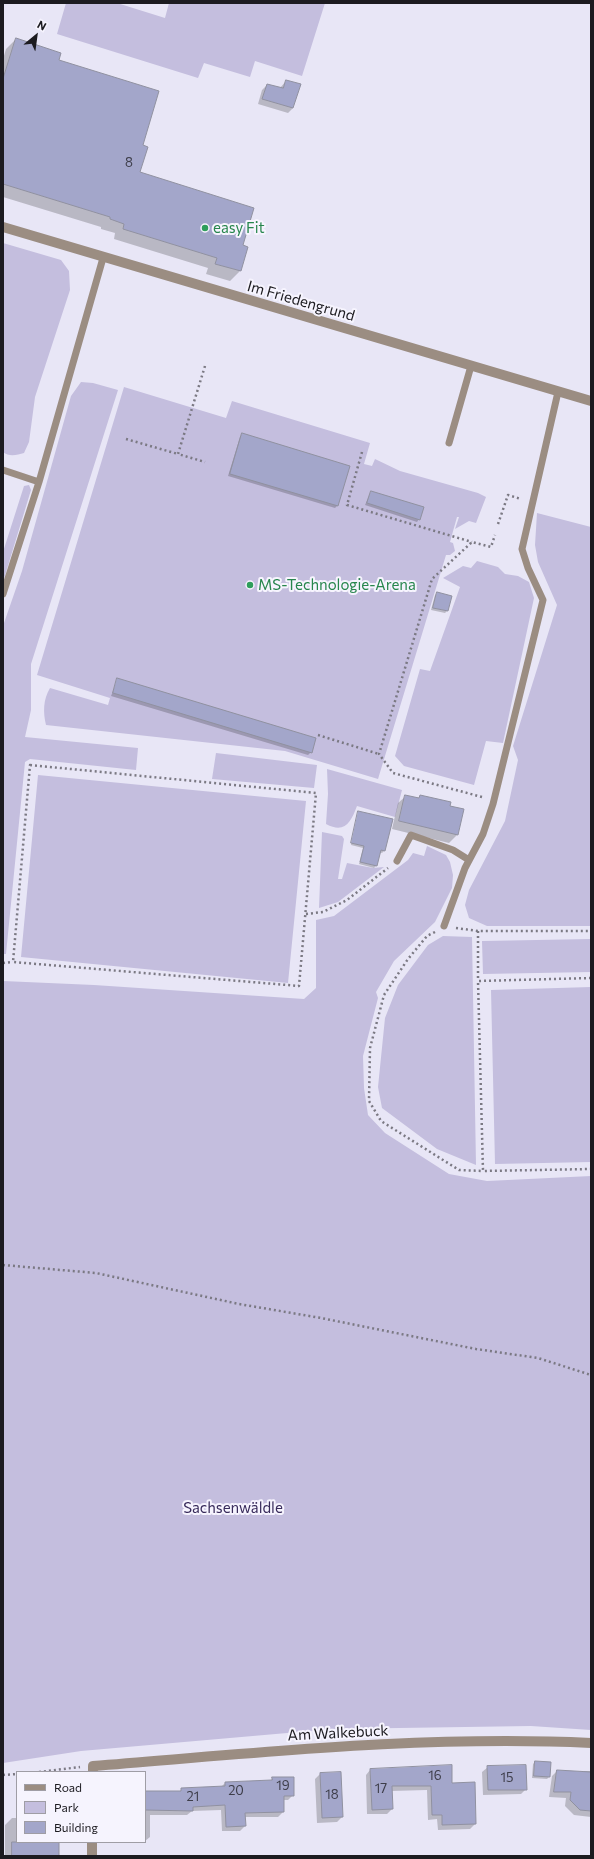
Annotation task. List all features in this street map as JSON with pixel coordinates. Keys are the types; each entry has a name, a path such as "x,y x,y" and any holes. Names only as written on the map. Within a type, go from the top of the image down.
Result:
{"street":[{"name":"Im Friedengrund","path":"3,228 591,401"},
{"name":"Am Walkebuck","path":"93,1769 306,1749 454,1741 550,1741 591,1743"},
{"path":"92,1843 92,1856"}],"lane":[{"path":"3,594 39,482 103,258"},
{"path":"449,443 471,366"},
{"path":"444,926 469,860 483,834 494,800 543,600 528,568 522,549 558,392"},
{"path":"3,470 39,482"},
{"path":"398,861 411,836 453,850 469,860"}],"path":[{"path":"178,454 205,366"},
{"path":"126,439 205,462"},
{"path":"362,452 347,505 491,547 494,534"},
{"path":"498,524 508,495 533,502"},
{"path":"379,754 432,579 472,542"},
{"path":"318,735 379,754 393,773 494,800"},
{"path":"3,963 13,962 299,986 316,793 30,765 13,962"},
{"path":"306,914 322,912 347,900 398,861"},
{"path":"591,931 478,931 444,926 427,936 408,959 384,995 370,1048 369,1101 381,1121 459,1170 591,1169"},
{"path":"478,931 483,1171"},
{"path":"478,981 591,978"},
{"path":"3,1265 96,1273 239,1304 321,1318 476,1349 538,1358 591,1375"},
{"path":"57,1771 93,1769"},
{"path":"3,1775 16,1774"}],"green space":[{"path":"66,3 117,3 165,18 169,3 325,3 302,76 255,61 250,77 204,63 198,78 57,34"},
{"path":"3,243 61,260 69,271 70,290 35,397 29,442 24,453 13,455 8,455 3,452"},
{"path":"81,382 93,383 118,390 31,664 31,710 25,737 138,748 136,770 30,759 25,762 6,954 3,954 3,626 22,571 71,396"},
{"name":"MS-Technologie-Arena","path":"124,387 226,418 232,401 370,443 364,464 372,466 375,459 400,471 478,493 486,497 476,523 469,521 455,529 459,517 457,517 450,542 453,543 455,551 450,555 446,555 378,779 285,751 46,725 44,706 50,688 108,705 110,698 37,675"},
{"path":"29,485 31,490 3,582 3,552 24,486"},
{"path":"537,513 591,527 591,926 487,926 469,918 465,905 469,890 505,821 518,760 513,746 557,605 538,562 535,545"},
{"path":"477,561 498,567 505,574 518,576 529,582 534,598 503,743 486,741 474,785 404,766 395,756 420,669 430,671 460,587 443,578 463,566 471,568"},
{"path":"216,753 317,765 314,788 212,779"},
{"path":"327,769 402,790 395,817 357,806 350,821 343,827 338,828 326,824 328,794"},
{"path":"38,775 306,801 288,983 21,957"},
{"path":"322,832 342,836 344,839 338,879 342,879 347,863 373,868 384,867 338,902 319,908"},
{"name":"Sachsenwäldle","path":"427,846 446,855 450,862 453,875 452,888 435,922 394,961 376,992 378,998 363,1056 364,1088 368,1115 385,1133 449,1174 487,1181 591,1176 591,1730 531,1726 333,1729 81,1751 3,1763 3,981 94,985 304,999 316,988 316,920 334,916 408,860 413,853 424,856"},
{"path":"443,936 472,937 476,1165 437,1149 382,1108 378,1087 385,1018 398,985 428,945"},
{"path":"591,939 591,972 483,974 482,941"},
{"path":"591,987 591,1162 495,1164 491,990"}],"building":[{"path":"16,38 61,53 59,60 159,91 143,145 148,147 140,172 254,208 243,245 248,247 241,271 215,264 217,258 123,229 124,224 110,219 110,217 3,184 3,79"},
{"path":"286,80 301,84 293,108 262,99 267,84 283,88"},
{"path":"242,433 350,466 338,506 230,474"},
{"path":"371,491 424,507 420,520 367,503"},
{"path":"437,592 452,596 448,611 433,608"},
{"path":"117,678 316,738 312,753 113,693"},
{"path":"405,795 419,798 420,795 451,802 450,806 464,809 458,835 399,821"},
{"path":"358,811 393,819 385,851 381,850 377,866 360,862 364,846 351,843"},
{"path":"535,1761 551,1762 550,1777 534,1776"},
{"path":"452,1765 452,1783 475,1782 476,1824 442,1825 442,1815 432,1815 431,1786 392,1786 393,1809 372,1810 370,1769"},
{"path":"526,1765 527,1790 488,1790 487,1766"},
{"path":"557,1770 591,1772 591,1811 580,1810 570,1800 571,1792 554,1792"},
{"path":"341,1772 343,1817 322,1818 320,1773"},
{"path":"272,1777 294,1777 294,1796 284,1796 284,1812 245,1813 246,1826 226,1827 225,1805 193,1807 193,1811 146,1810 146,1791 181,1791 181,1788 225,1786 225,1782 272,1780"},
{"path":"12,1842 59,1843 59,1856 12,1856"}],"place":[{"name":"easy Fit","path":"205,228"},
{"name":"MS-Technologie-Arena","path":"250,585"}]}
